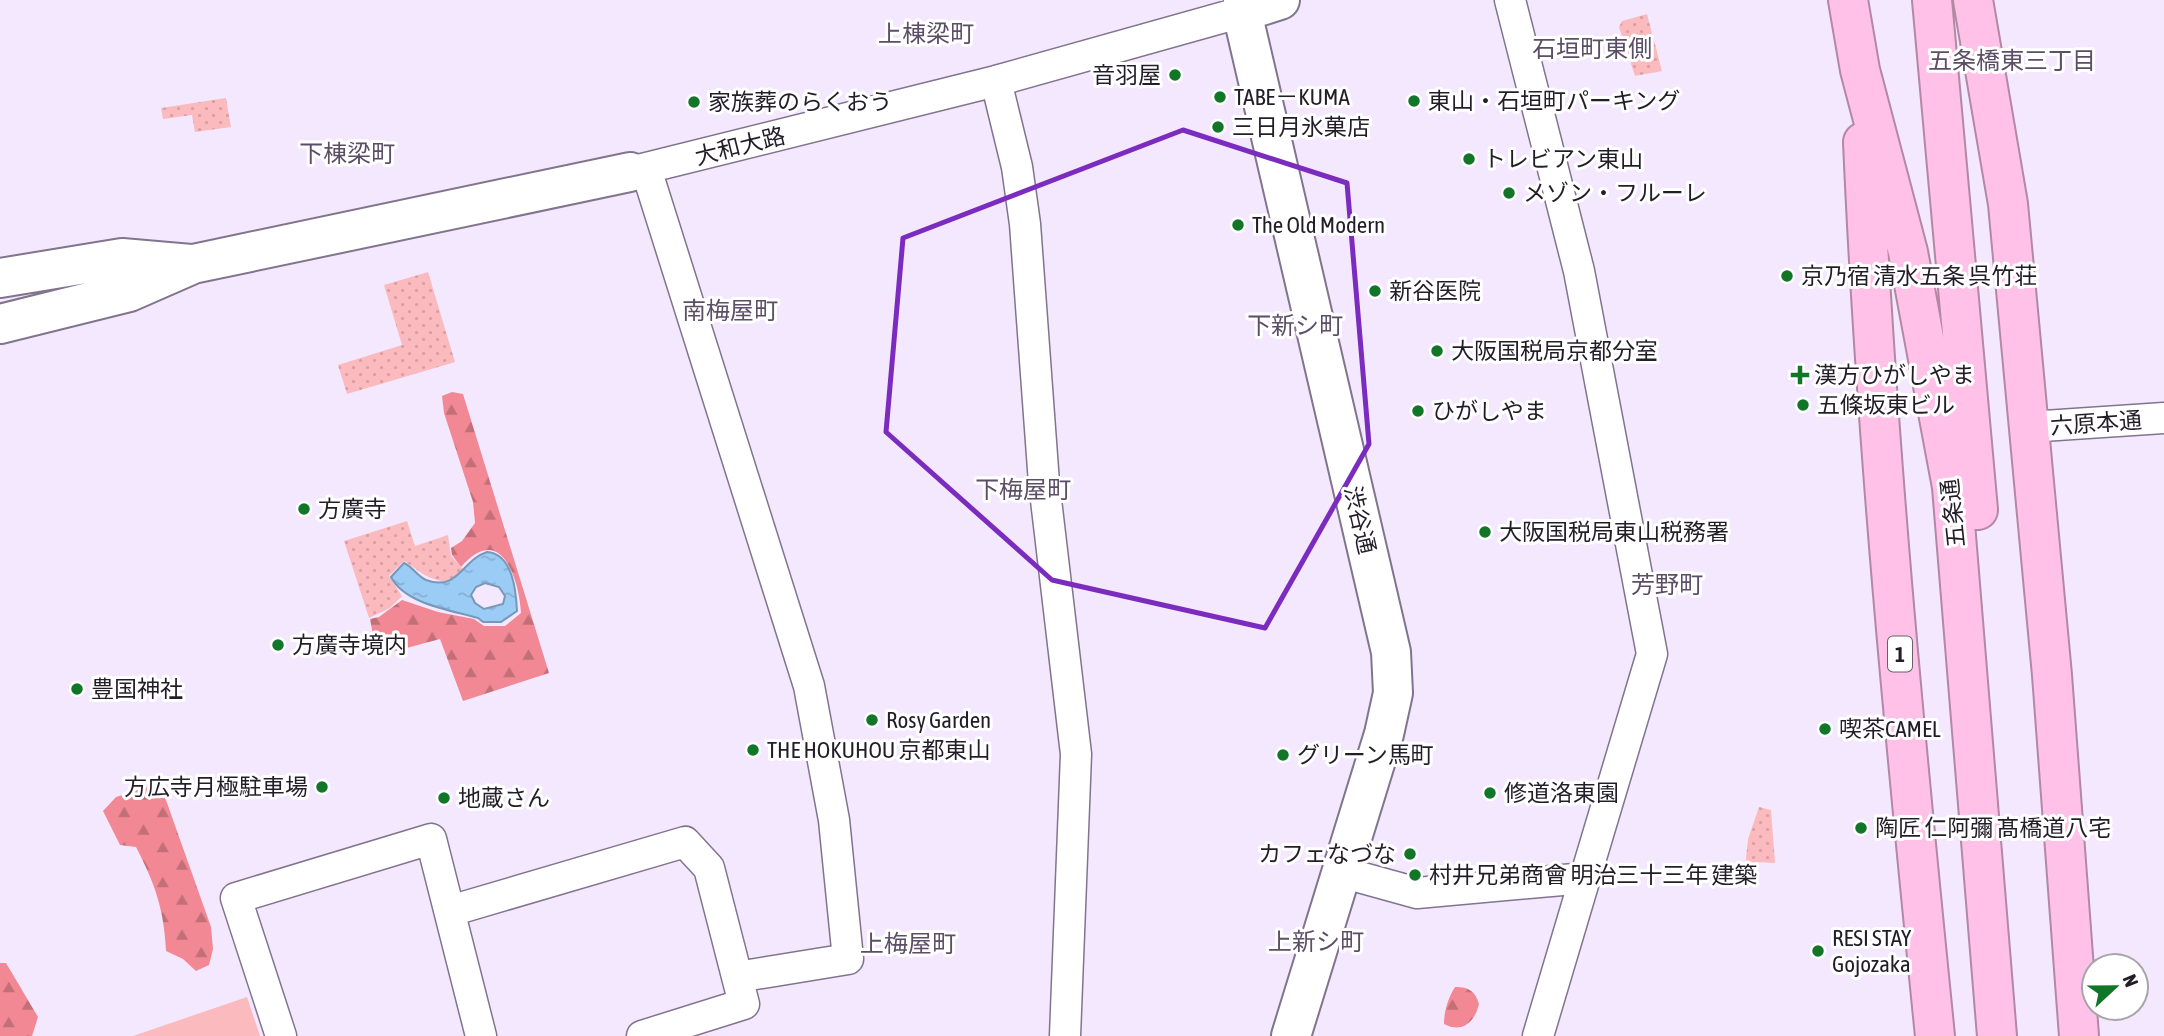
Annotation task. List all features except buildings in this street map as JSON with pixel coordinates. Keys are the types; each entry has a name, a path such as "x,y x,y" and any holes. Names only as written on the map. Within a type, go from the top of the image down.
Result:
{"highway":[{"name":"五条通","path":"1848,0 1860,71 1908,252 1964,485 2020,1036"},
{"name":"五条通","path":"1932,0 1997,1036"},
{"path":"1973,0 2008,204 2052,675 2079,1036"},
{"name":"1","path":"1860,71 1870,285 1916,848 1935,1036"}],"street":[{"name":"大和大路","path":"193,264 638,171 996,81 1240,6 1280,0"},
{"path":"1510,0 1579,271 1652,653 1538,1036"},
{"name":"渋谷通","path":"1240,6 1393,662 1390,713 1291,1036"},
{"path":"996,81 1017,167 1025,224 1044,483 1076,754 1065,1036"},
{"path":"638,171 809,686 834,820 848,959 737,977"},
{"path":"0,278 122,258 193,264"},
{"path":"0,324 129,292 193,264"},
{"name":"六原本通","path":"2029,427 2164,418"},
{"path":"281,1036 236,898 431,839 481,1036"},
{"path":"450,911 685,842 709,868 744,1004 642,1036"},
{"path":"1341,872 1417,893 1585,878"}],"highlighted area":[{"path":"1183,130 1347,183 1369,444 1265,628 1052,580 886,432 903,238"}],"shaded area":[{"path":"1647,14 1662,71 1635,76 1619,27 1622,21"},
{"path":"226,98 231,127 195,132 192,115 163,119 161,108"},
{"path":"428,272 455,362 347,394 338,365 402,345 384,285"},
{"path":"407,521 415,546 448,535 451,556 463,569 447,582 428,576 404,561 389,576 402,596 390,608 369,618 344,541"},
{"path":"1759,807 1771,810 1775,863 1755,862 1755,870 1745,868 1748,839"},
{"path":"247,997 260,1036 133,1036"}],"green space":[{"path":"452,392 463,394 549,673 463,701 440,639 377,656 370,619 379,617 402,600 438,612 474,619 484,626 505,626 521,613 511,571 497,552 487,550 475,555 461,567 452,555 451,548 462,541 475,523 473,502 444,413 442,396"},
{"path":"151,786 161,786 211,927 213,949 209,965 196,971 183,959 166,951 161,909 148,873 136,847 120,845 103,811 116,797"},
{"path":"0,963 6,963 38,1017 32,1036 0,1036"},
{"path":"1455,987 1471,991 1479,1004 1475,1016 1462,1027 1444,1024 1447,1005"}],"water":[{"path":"487,552 496,554 508,566 511,575 517,611 501,622 483,622 478,618 429,605 407,594 391,577 404,563 426,580 446,582","holes":["485,583 499,587 505,596 503,604 484,609 475,603 471,595 476,587"]}],"place":[{"name":"音羽屋","path":"1175,75"},
{"name":"TABE－KUMA","path":"1220,97"},
{"name":"東山・石垣町パーキング","path":"1414,101"},
{"name":"家族葬のらくおう","path":"694,102"},
{"name":"三日月氷菓店","path":"1218,127"},
{"name":"トレビアン東山","path":"1469,159"},
{"name":"メゾン・フルーレ","path":"1509,193"},
{"name":"The Old Modern","path":"1238,225"},
{"name":"京乃宿 清水五条 呉竹荘","path":"1787,276"},
{"name":"新谷医院","path":"1375,291"},
{"name":"大阪国税局京都分室","path":"1437,351"},
{"name":"漢方ひがしやま","path":"1800,375"},
{"name":"五條坂東ビル","path":"1803,405"},
{"name":"ひがしやま","path":"1418,411"},
{"name":"方廣寺","path":"304,509"},
{"name":"大阪国税局東山税務署","path":"1485,532"},
{"name":"方廣寺境内","path":"278,645"},
{"name":"豊国神社","path":"77,689"},
{"name":"Rosy Garden","path":"872,720"},
{"name":"喫茶CAMEL","path":"1825,729"},
{"name":"THE HOKUHOU 京都東山","path":"753,750"},
{"name":"グリーン馬町","path":"1283,755"},
{"name":"方広寺月極駐車場","path":"322,787"},
{"name":"修道洛東園","path":"1490,793"},
{"name":"地蔵さん","path":"444,798"},
{"name":"陶匠 仁阿彌 髙橋道八宅","path":"1861,828"},
{"name":"カフェなづな","path":"1410,854"},
{"name":"村井兄弟商會 明治三十三年 建築","path":"1415,875"},
{"name":"RESI STAY Gojozaka","path":"1818,951"}],"district":[{"name":"上棟梁町","path":"926,33"},
{"name":"石垣町東側","path":"1592,48"},
{"name":"五条橋東三丁目","path":"2012,60"},
{"name":"下棟梁町","path":"347,153"},
{"name":"南梅屋町","path":"730,310"},
{"name":"下新シ町","path":"1295,325"},
{"name":"下梅屋町","path":"1023,489"},
{"name":"芳野町","path":"1667,584"},
{"name":"上新シ町","path":"1316,941"},
{"name":"上梅屋町","path":"908,943"}]}
